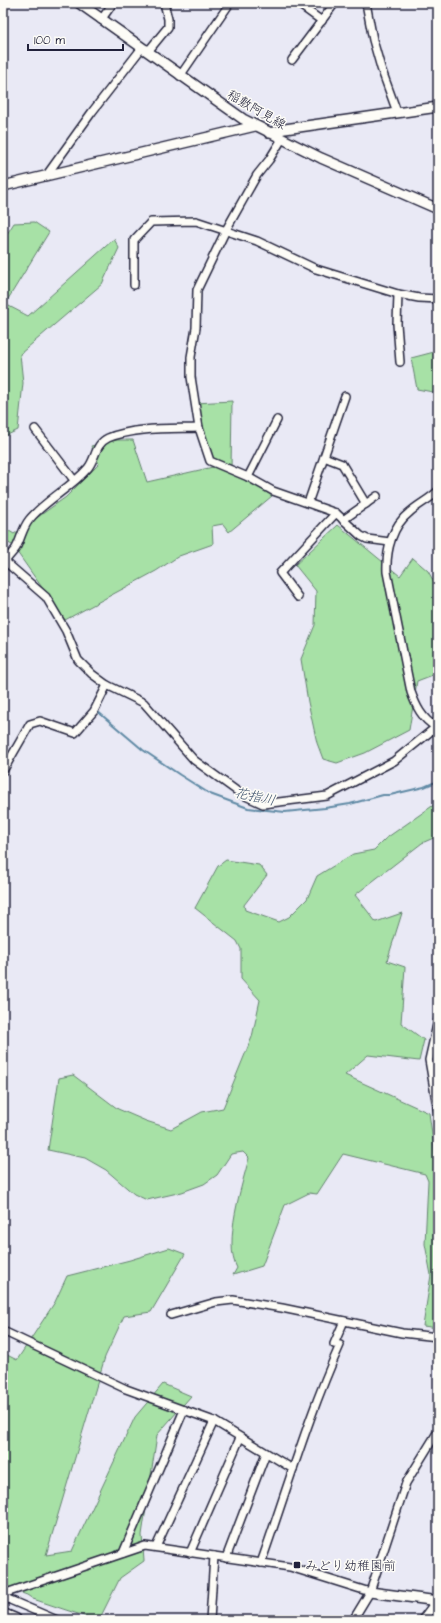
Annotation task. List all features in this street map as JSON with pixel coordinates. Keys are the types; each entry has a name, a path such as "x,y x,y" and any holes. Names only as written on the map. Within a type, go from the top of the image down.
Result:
{"highway":[{"path":"3,1615 15,1620"}],"street":[{"name":"稲敷阿見線","path":"78,3 180,76 256,126 321,158 438,209"},
{"path":"101,20 113,3"},
{"path":"46,176 92,112 142,48 150,49 168,28 168,19 164,3"},
{"path":"180,76 230,3"},
{"path":"297,3 322,21"},
{"path":"292,60 335,3"},
{"path":"366,3 373,40 397,112"},
{"path":"269,133 285,129 438,107"},
{"path":"3,186 256,126"},
{"path":"282,139 258,175 226,230 197,290 196,328 191,358 191,377 199,428 210,461 248,476 273,491 336,513 366,539 390,542"},
{"path":"134,285 134,240 151,222 196,221 258,240 316,268 398,294 419,298 438,299"},
{"path":"398,294 397,324 400,362"},
{"path":"308,503 345,396"},
{"path":"248,476 277,420"},
{"path":"199,428 122,434 102,441 91,464 28,520 16,547 4,563 46,597 66,631 78,660 92,674 107,685 144,703 194,760 241,794 263,804 328,796 394,761 437,727 426,720 416,705 411,692 387,572 387,561 390,542 399,524 408,513 438,490"},
{"path":"35,429 74,480"},
{"path":"324,458 342,464 366,504"},
{"path":"343,520 377,496"},
{"path":"298,597 280,573 336,513"},
{"path":"3,771 30,724 40,721 75,732 94,711 107,685"},
{"path":"438,1020 429,1060 438,1112"},
{"path":"171,1315 216,1302 233,1300 282,1308 402,1333 438,1337"},
{"path":"261,1563 293,1469 328,1373 340,1345 334,1344 344,1321"},
{"path":"3,1331 126,1389 214,1421 293,1469"},
{"path":"123,1553 184,1410"},
{"path":"156,1547 214,1421"},
{"path":"353,1620 370,1592 406,1483 438,1431"},
{"path":"190,1553 240,1438"},
{"path":"430,1444 438,1442"},
{"path":"226,1558 266,1453"},
{"path":"3,1594 145,1546 290,1567 370,1592 438,1601"},
{"path":"210,1620 214,1556"},
{"path":"3,1597 57,1620"},
{"path":"423,1620 438,1601"}],"green space":[{"path":"34,222 49,232 5,304 28,316 114,239 119,248 102,284 20,354 23,383 18,430 3,437 3,240 14,223"},
{"path":"438,351 438,393 417,389 411,358"},
{"path":"232,401 231,470 272,496 229,532 223,524 212,526 213,544 179,556 156,571 65,620 12,545 3,540 3,527 14,534 66,497 99,464 91,446 116,440 133,440 147,482 213,467 195,403"},
{"path":"338,525 400,576 413,558 428,571 434,582 438,581 438,673 417,681 409,730 365,753 337,763 323,759 317,743 308,702 301,659 315,625 316,591 295,565"},
{"path":"438,802 438,836 422,843 355,895 376,922 402,913 387,961 405,967 401,1023 424,1040 419,1061 368,1055 345,1075 429,1113 438,1175 438,1328 423,1326 431,1275 425,1244 428,1181 425,1174 343,1154 317,1194 309,1193 285,1205 262,1266 233,1275 237,1268 233,1257 232,1244 235,1214 249,1158 243,1152 231,1154 217,1175 204,1184 182,1192 147,1200 134,1194 106,1170 85,1158 48,1150 59,1078 73,1075 118,1109 146,1121 171,1129 202,1112 223,1108 252,1037 260,1000 241,979 241,949 237,941 195,908 218,866 226,860 259,865 267,875 244,905 245,910 279,922 289,917 307,899 317,876 353,854 374,850 385,839"},
{"path":"169,1248 185,1254 151,1312 124,1316 105,1357 46,1555 72,1551 135,1417 163,1384 191,1396 157,1435 142,1535 144,1561 120,1578 99,1620 96,1620 33,1599 27,1595 3,1586 3,1353 17,1360 55,1302 67,1276 130,1260"}],"waterway":[{"name":"花指川","path":"97,711 143,750 180,775 210,794 248,808 285,812 325,808 350,804 383,795 390,795 424,787 438,781"}],"place":[{"name":"みどり幼稚園前","path":"297,1565"}]}
